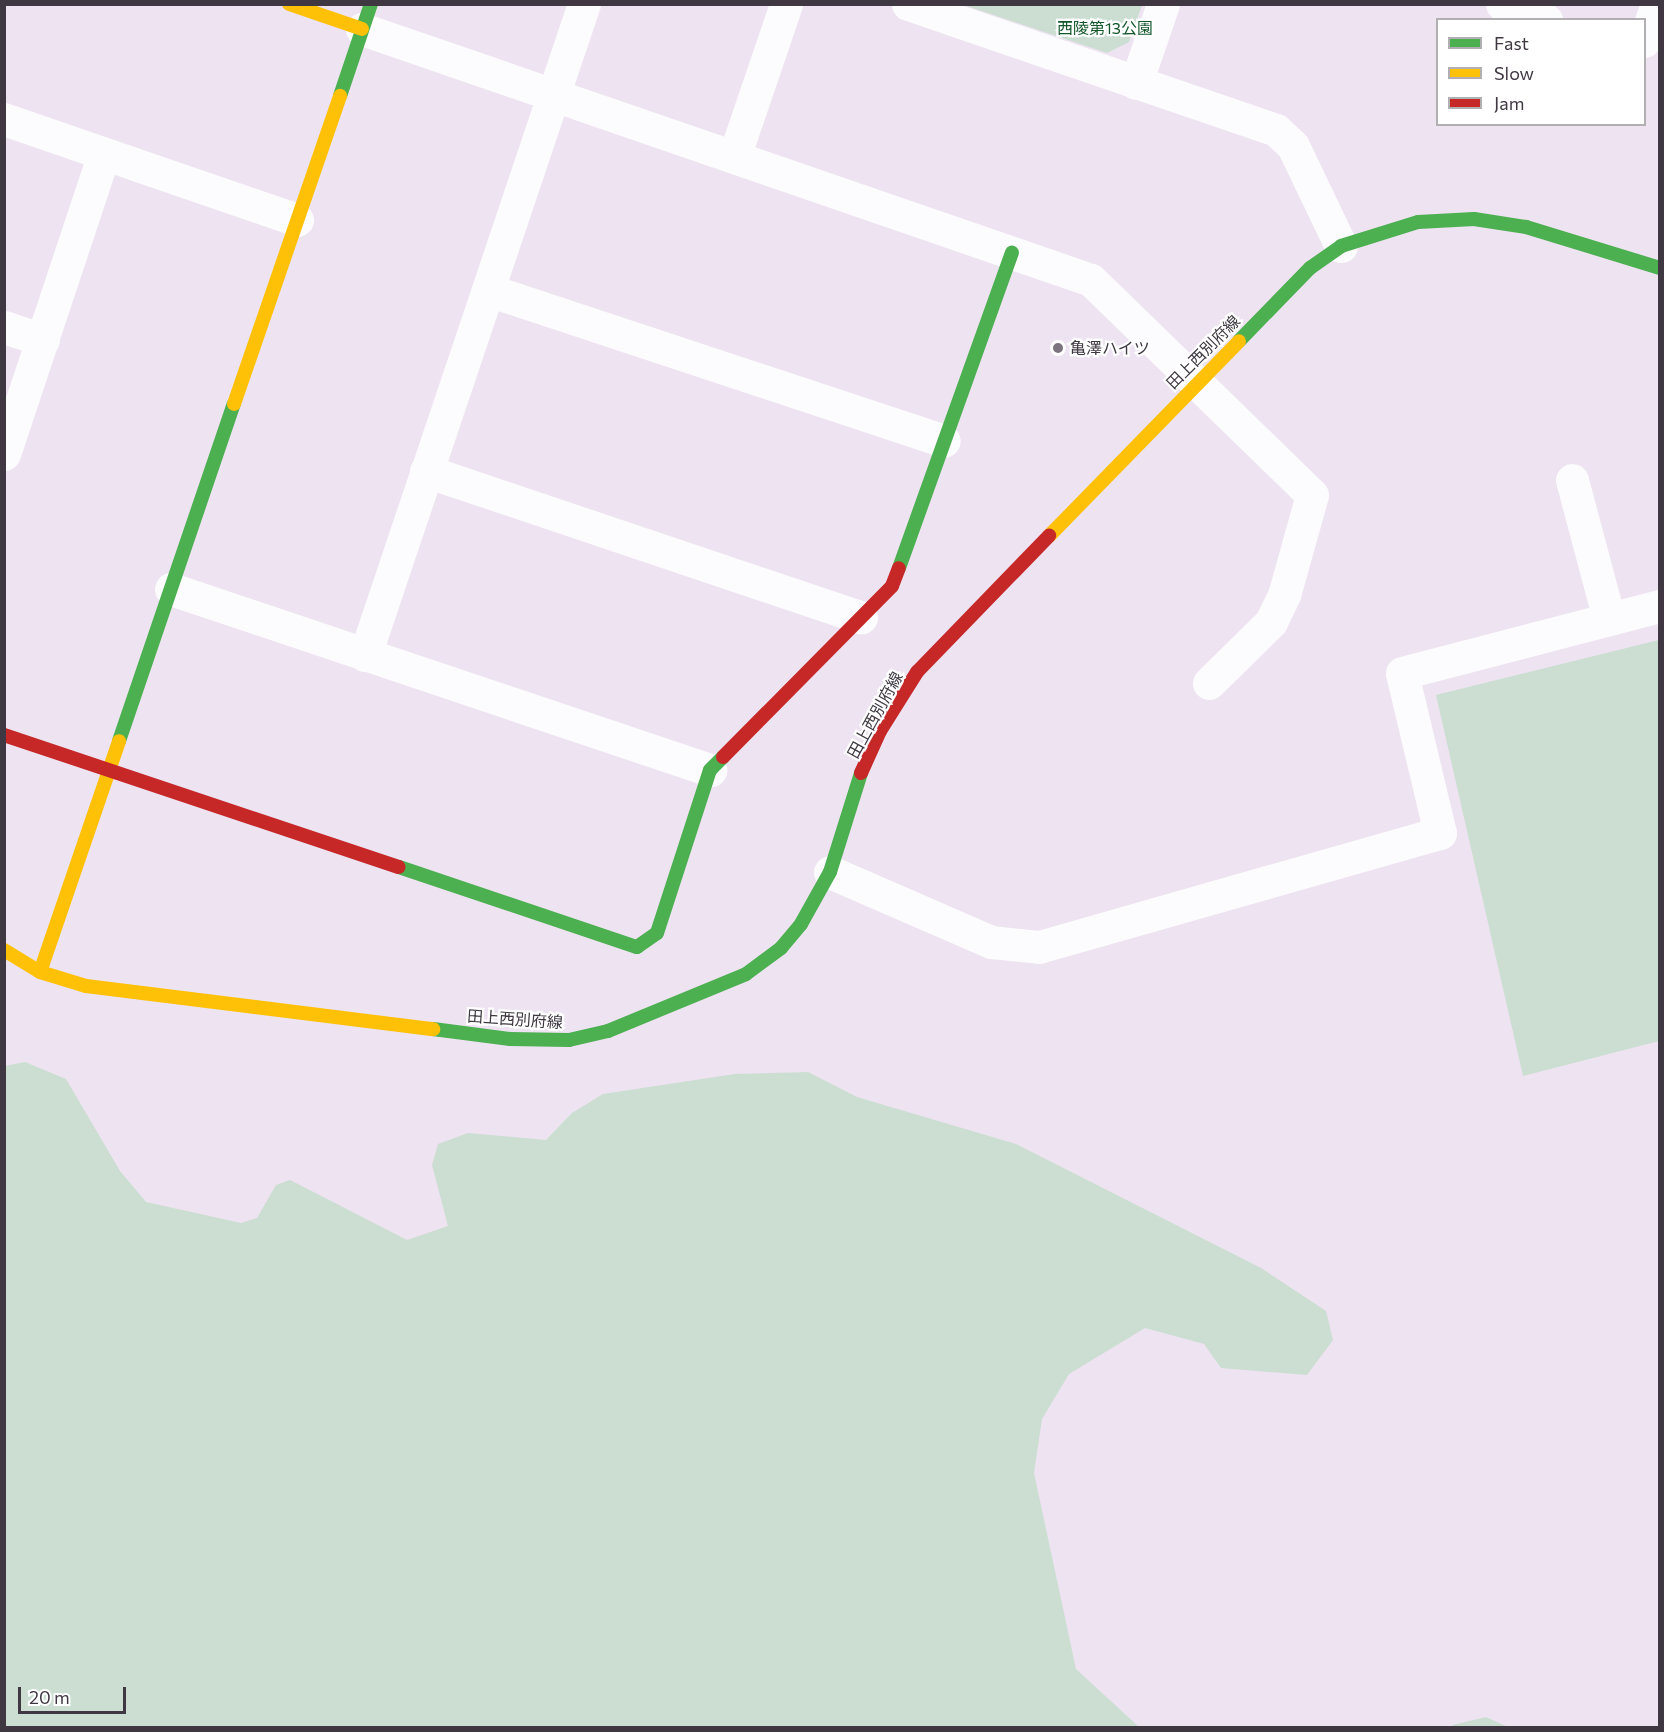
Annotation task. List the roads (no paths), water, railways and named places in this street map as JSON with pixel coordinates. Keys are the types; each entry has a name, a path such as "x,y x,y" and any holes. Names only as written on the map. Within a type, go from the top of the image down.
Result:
{"street":[{"path":"289,4 366,17 553,95 1091,280 1312,495 1284,595 1271,622 1209,683"},
{"path":"365,655 584,4"},
{"path":"734,158 786,4"},
{"path":"908,4 1276,130 1293,146 1341,246"},
{"path":"1137,82 1162,4"},
{"path":"1502,4 1540,18"},
{"path":"1646,36 1658,4"},
{"path":"40,972 366,17"},
{"path":"4,119 297,220"},
{"path":"4,454 104,154"},
{"name":"田上西別府線","path":"4,950 40,972 86,986 510,1039 569,1040 608,1031 746,974 781,948 801,924 830,872 862,771 880,731 917,672 1310,268 1341,246 1418,222 1474,219 1526,227 1659,268"},
{"path":"4,735 637,947 657,933 710,770 892,586 1012,253"},
{"path":"488,290 944,441"},
{"path":"4,327 42,340"},
{"path":"426,471 861,617"},
{"path":"1572,480 1609,619"},
{"path":"171,589 710,770"},
{"path":"830,872 991,942 1039,947 1440,833 1402,674 1659,606"}],"place":[{"name":"亀澤ハイツ","path":"1058,348"}],"park label":[{"name":"西陵第13公園","path":"1105,28"}]}
